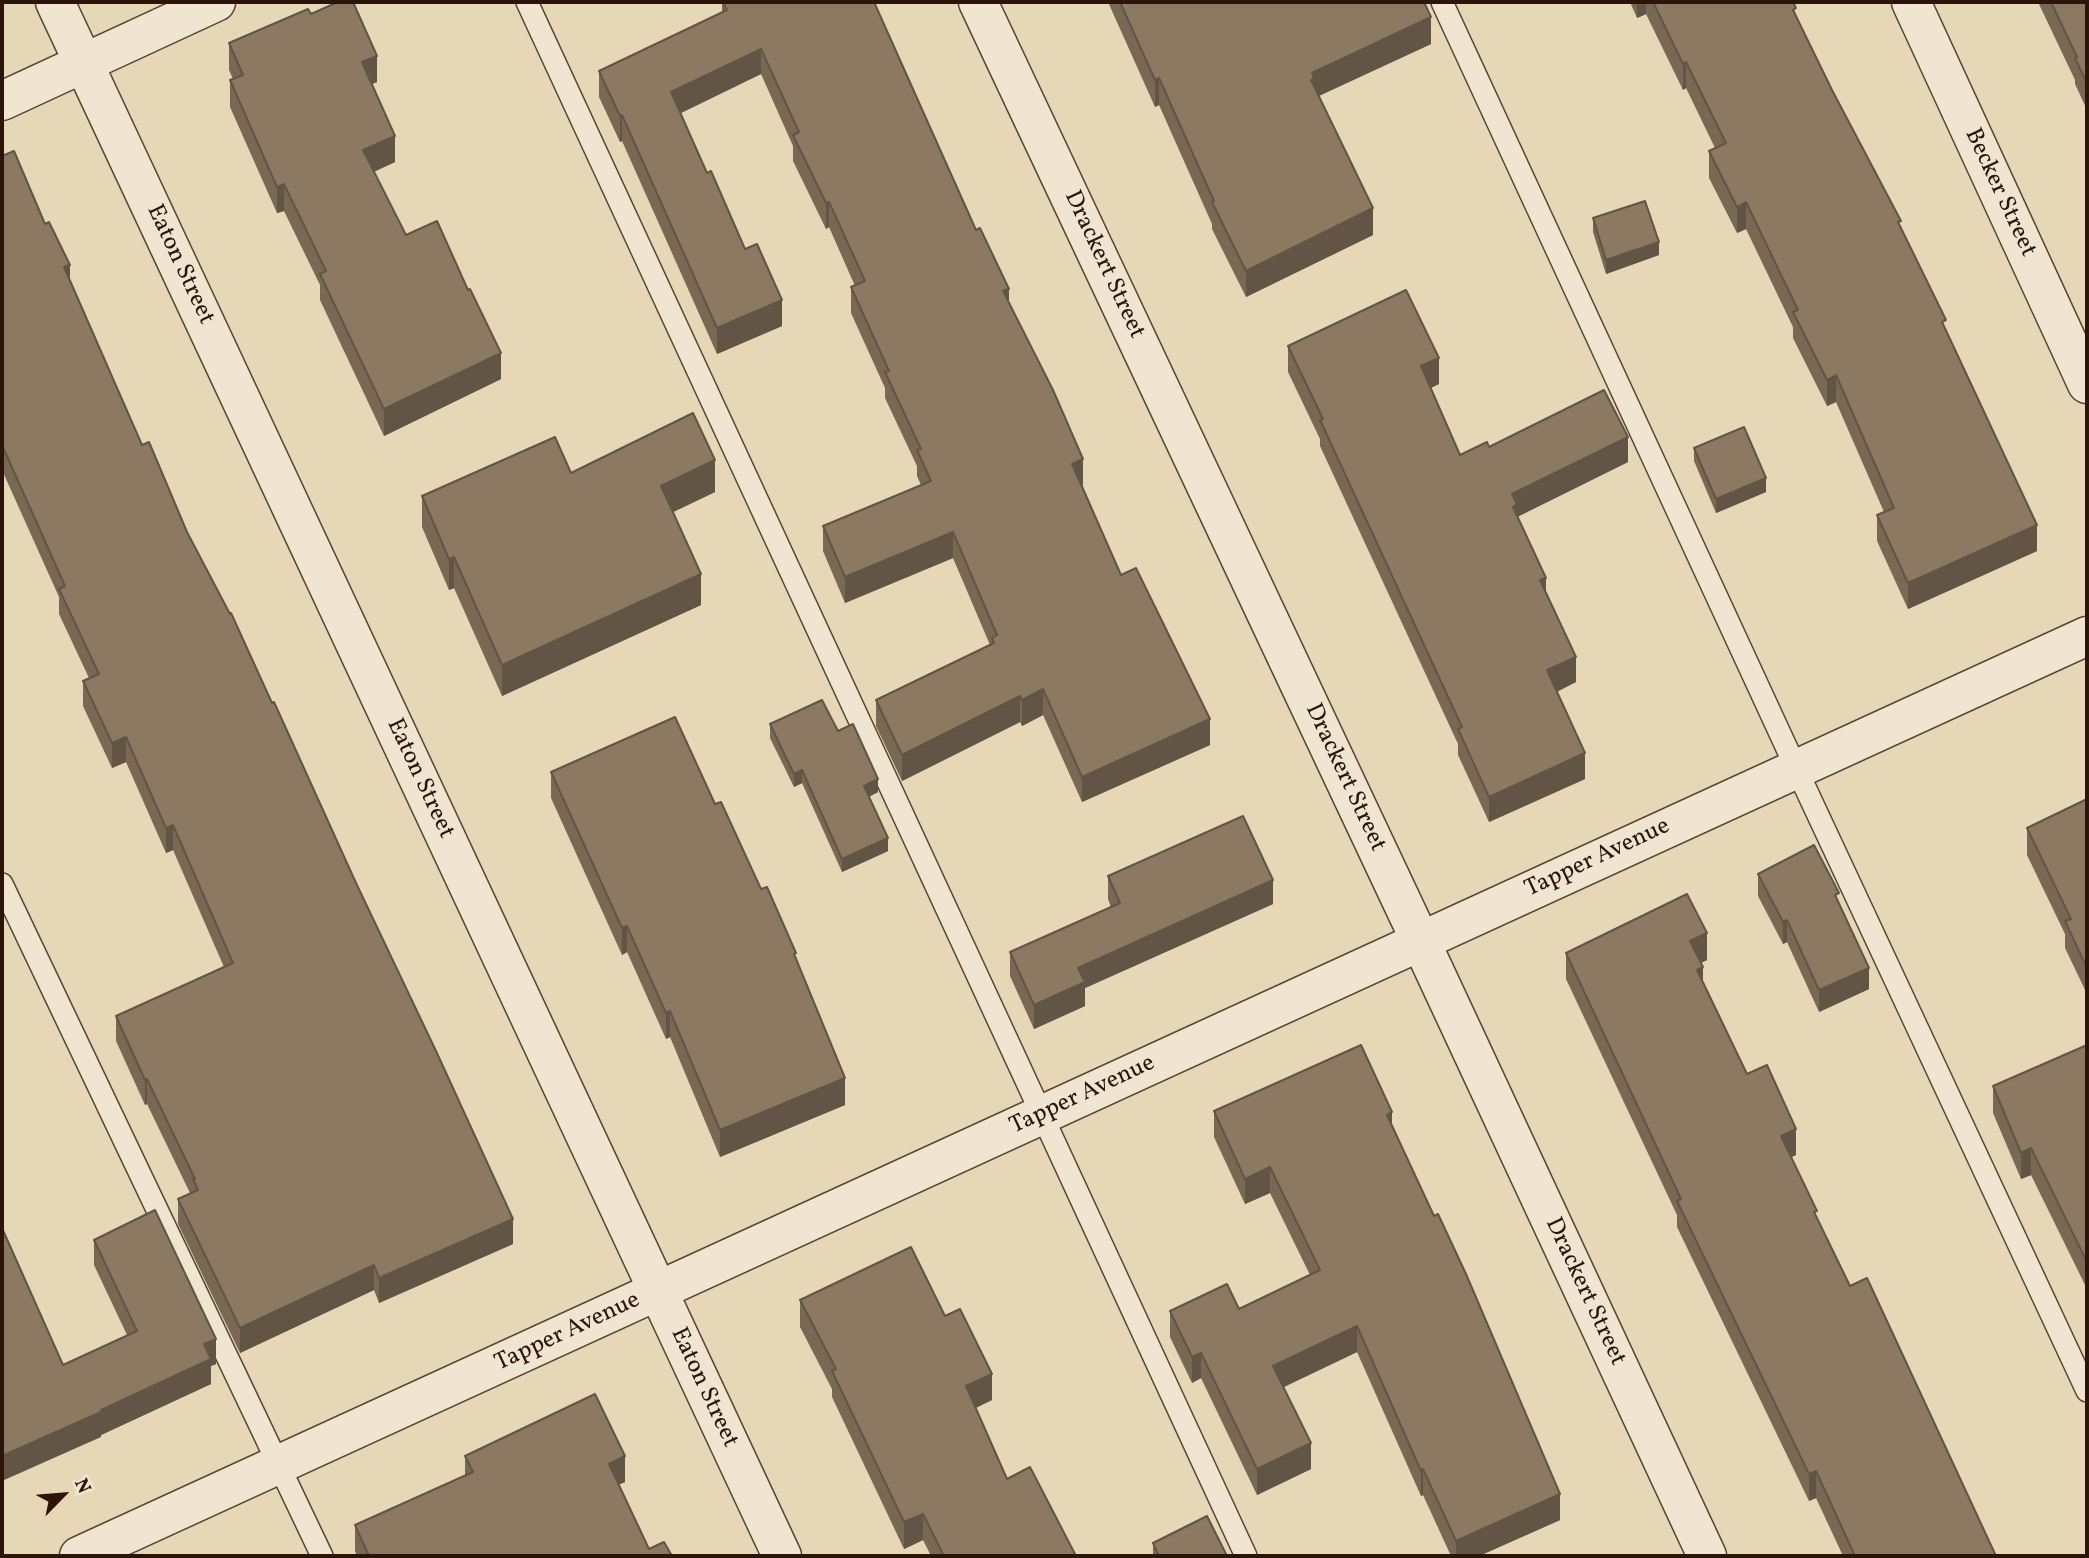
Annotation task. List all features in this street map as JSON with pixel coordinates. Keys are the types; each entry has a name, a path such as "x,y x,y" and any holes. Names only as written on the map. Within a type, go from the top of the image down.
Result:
{"street":[{"name":"Eaton Street","path":"55,2 782,1556"},
{"path":"2,102 216,2"},
{"name":"Drackert Street","path":"978,2 1707,1556"},
{"name":"Becker Street","path":"1911,2 2087,384"},
{"name":"Tapper Avenue","path":"79,1556 2087,635"}],"lane":[{"path":"527,2 1245,1556"},
{"path":"1442,2 2087,1391"},
{"path":"2,884 322,1556"}],"building":[{"path":"338,2 353,2 377,56 362,62 395,136 363,150 406,235 437,221 468,290 470,289 501,353 384,409 320,274 326,271 284,184 277,187 230,80 243,75 229,43 308,9 311,14"},
{"path":"723,2 874,2 976,230 980,228 1009,289 1003,291 1053,390 1083,459 1072,464 1121,575 1136,568 1210,719 1082,777 1043,689 1022,700 1020,696 902,755 876,700 994,643 992,638 997,635 953,532 845,577 823,526 931,481 917,450 921,449 885,372 889,371 851,287 865,281 829,202 826,203 793,135 799,132 761,49 671,92 707,173 711,171 745,249 757,244 782,300 717,328 622,115 620,116 599,71 727,10"},
{"path":"1120,2 1424,2 1431,17 1312,73 1314,78 1311,80 1373,208 1246,271 1212,202 1214,201 1159,78 1155,80"},
{"path":"1653,2 1793,2 1796,8 1793,10 1832,90 1901,221 1898,222 1946,320 1942,322 2037,525 1908,583 1877,515 1894,508 1836,375 1827,380 1793,312 1798,310 1746,202 1737,207 1709,151 1726,143"},
{"path":"2051,2 2087,2 2087,83 2075,58 2077,57"},
{"path":"14,151 45,224 49,222 70,265 64,267 142,445 149,442 187,532 231,613 272,703 274,702 513,1219 379,1278 374,1265 240,1328 178,1199 198,1190 195,1179 116,1016 233,963 173,825 166,828 126,737 112,743 83,681 99,674 59,589 65,586 2,445 2,156"},
{"path":"1645,201 1659,242 1606,260 1593,218"},
{"path":"1406,290 1439,358 1421,366 1460,455 1487,442 1489,447 1604,390 1628,437 1512,494 1517,504 1513,507 1546,578 1540,580 1576,657 1547,670 1585,753 1489,797 1458,729 1462,727 1288,346"},
{"path":"693,413 715,460 661,486 701,574 502,665 454,557 449,559 422,496 555,437 571,473"},
{"path":"1744,427 1766,478 1716,499 1694,448"},
{"path":"822,700 838,731 853,724 878,779 864,786 888,838 842,859 802,770 794,774 770,724"},
{"path":"675,717 715,804 721,802 761,889 767,887 845,1078 720,1130 670,1011 666,1013 627,926 622,928 551,772"},
{"path":"2087,799 2087,968 2065,921 2071,919 2027,828"},
{"path":"1243,816 1273,880 1078,968 1085,982 1034,1005 1010,952 1120,903 1108,876"},
{"path":"1814,845 1839,893 1835,895 1869,968 1819,990 1787,920 1783,922 1758,874"},
{"path":"1687,894 1707,933 1690,941 1703,967 1697,970 1747,1074 1767,1065 1796,1129 1781,1136 1817,1211 1814,1212 1850,1286 1867,1278 1996,1556 1855,1556 1816,1471 1809,1474 1677,1201 1681,1199 1566,953"},
{"path":"1361,1045 1392,1112 1387,1115 1434,1216 1438,1214 1466,1274 1560,1494 1456,1541 1423,1469 1421,1471 1357,1326 1273,1366 1311,1443 1257,1469 1201,1353 1192,1357 1170,1311 1227,1284 1239,1309 1320,1270 1270,1167 1245,1179 1214,1111"},
{"path":"2087,1045 2087,1262 2031,1148 2021,1153 1993,1086"},
{"path":"155,1210 216,1339 204,1344 211,1359 2,1456 2,1228 63,1365 137,1331 94,1240"},
{"path":"911,1247 945,1316 960,1309 992,1374 966,1386 1007,1479 1030,1467 1076,1556 944,1556 923,1514 904,1522 832,1371 836,1369 800,1300"},
{"path":"595,1394 625,1456 609,1464 649,1549 664,1542 672,1556 369,1556 355,1525 473,1472 465,1456"},
{"path":"1207,1516 1227,1556 1159,1556 1153,1543"}]}
